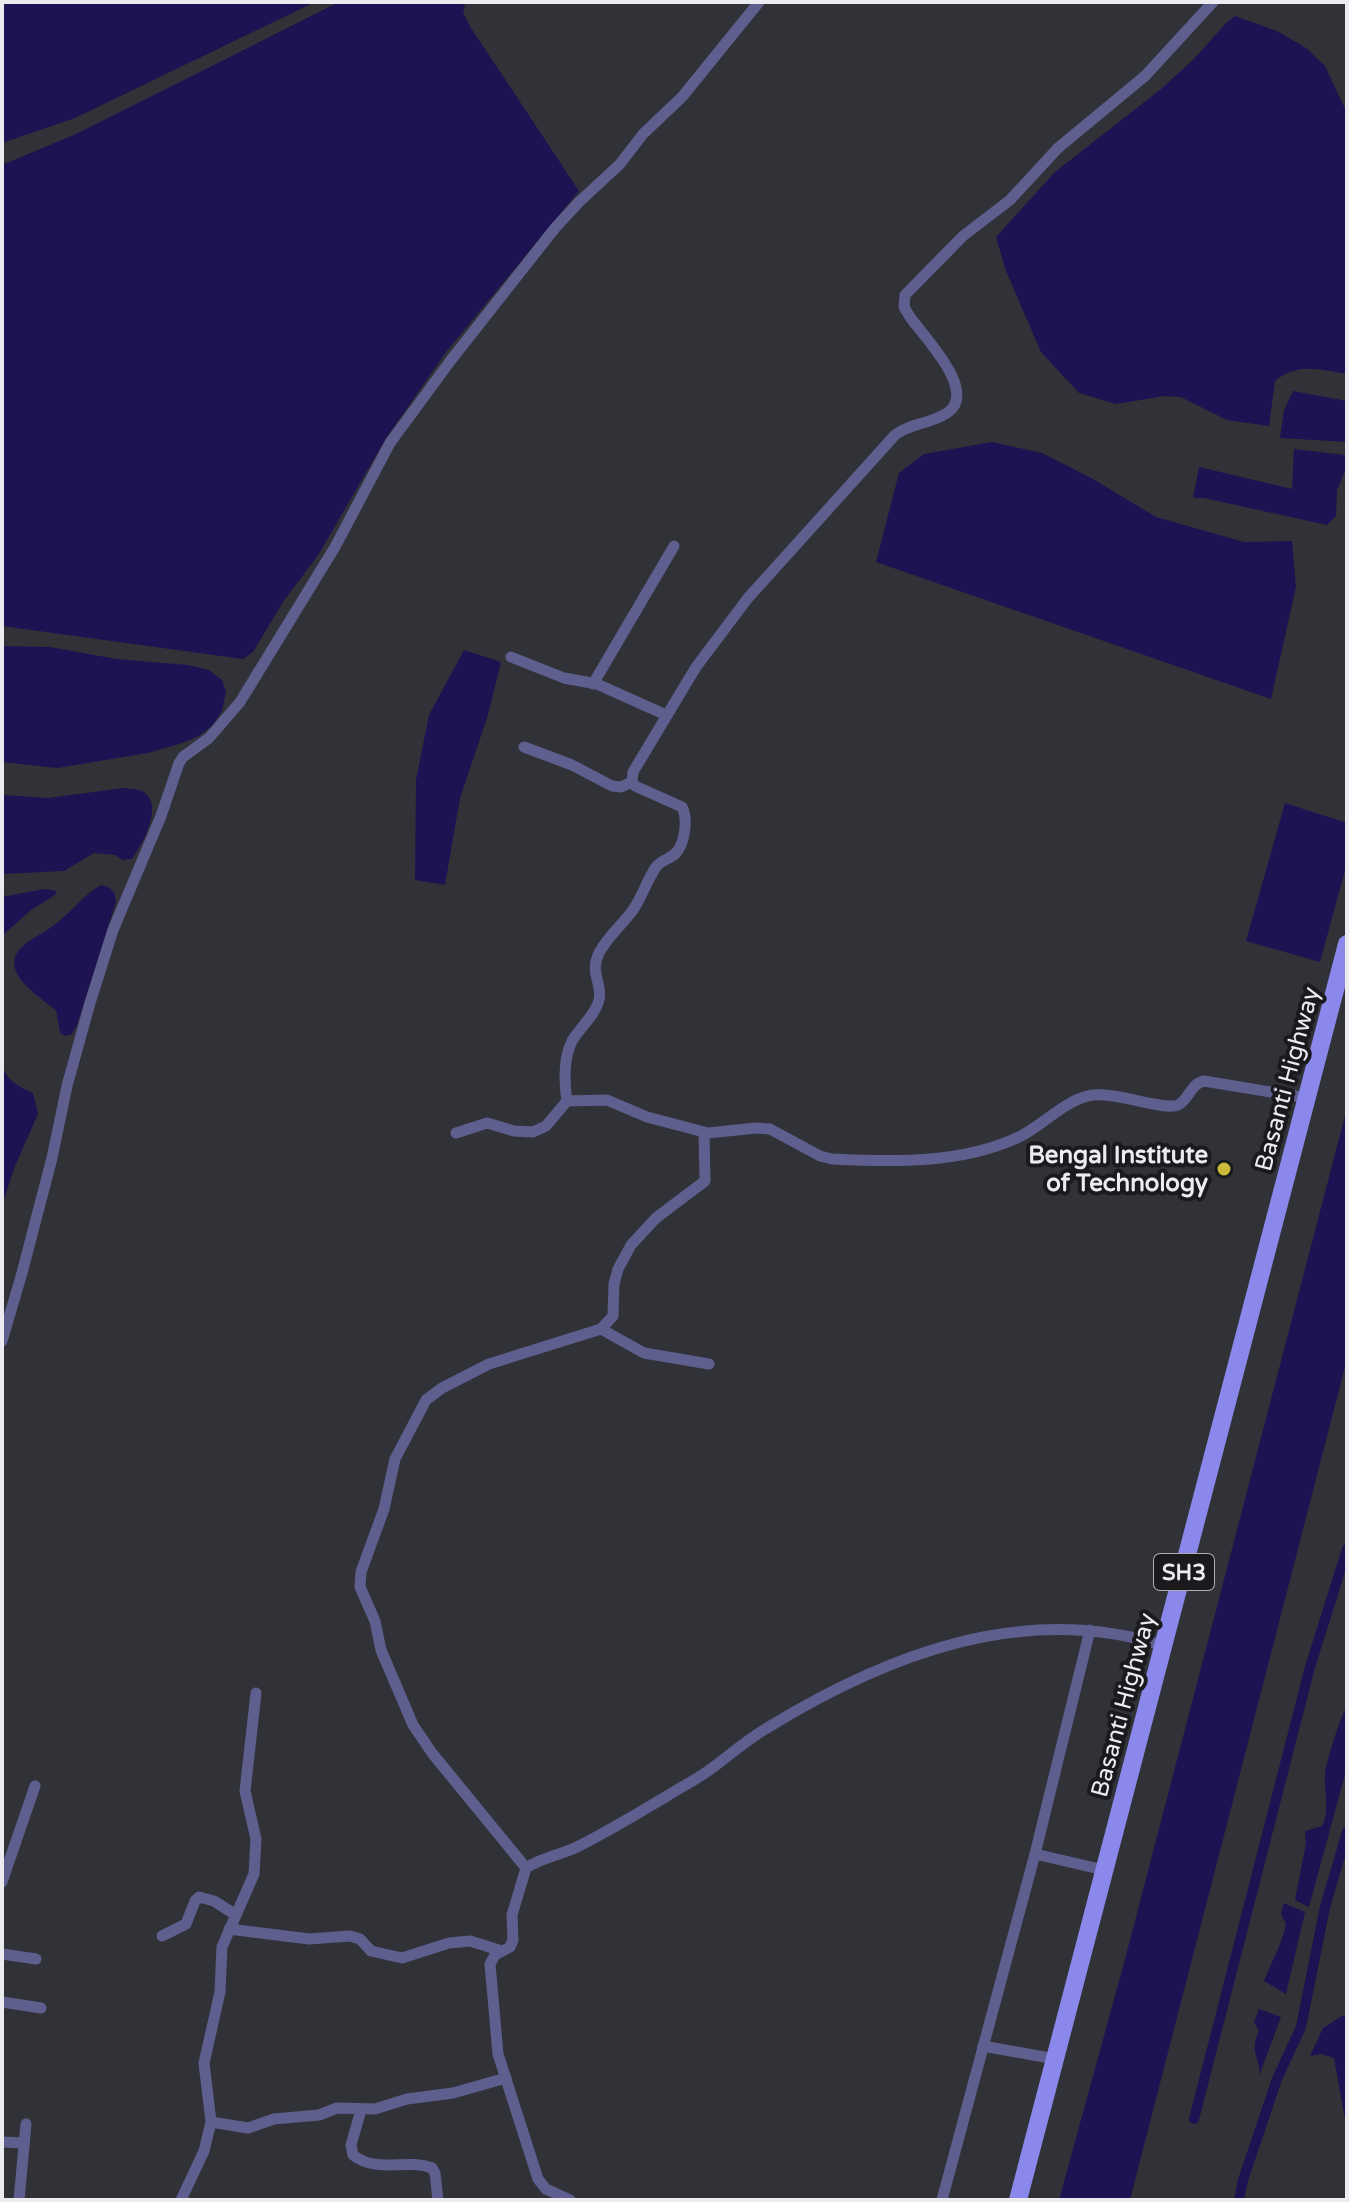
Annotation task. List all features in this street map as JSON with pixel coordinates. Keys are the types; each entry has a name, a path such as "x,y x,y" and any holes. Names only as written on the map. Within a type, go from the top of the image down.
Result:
{"main road":[{"name":"Basanti Highway","path":"1018,2200 1347,944"}],"street":[{"path":"2,1341 90,1003 113,930 161,816 179,763 209,738 240,702 335,547 390,443 451,360 555,228 676,103 759,2"},
{"path":"456,1133 487,1123 514,1131 533,1132 546,1126 567,1101 567,1055 600,998 594,972 598,956 612,933 636,906 657,865 677,852 683,836 685,817 682,807 635,786 632,782 633,772 696,667 758,585 885,444 900,431 946,414 955,404 957,396 953,377 904,307 905,295 963,236 1010,200 1058,148 1145,76 1213,2"},
{"path":"593,684 674,546"},
{"path":"511,657 564,678 593,684 666,715"},
{"path":"524,747 572,765 612,786 621,787 632,782"},
{"path":"567,1101 607,1100 647,1117 704,1133 770,1129 820,1156 832,1159 933,1159 958,1157 1011,1141 1030,1132 1074,1101 1096,1095 1172,1106 1181,1103 1194,1086 1204,1081 1307,1098"},
{"path":"526,1868 432,1753 413,1725 381,1650 375,1621 360,1587 361,1572 384,1509 395,1459 421,1407 431,1395 489,1364 601,1329 613,1316 614,1284 631,1245 656,1218 705,1181 704,1133"},
{"path":"601,1329 644,1353 709,1364"},
{"path":"526,1868 577,1846 636,1814 709,1770 766,1728 887,1664 971,1639 1050,1629 1090,1630 1164,1646"},
{"path":"942,2200 1035,1854 1090,1630"},
{"path":"181,2200 204,2151 211,2122 204,2063 220,1992 222,1947 252,1881 255,1865 256,1839 245,1779 256,1693"},
{"path":"2,1882 35,1786"},
{"path":"1035,1854 1104,1870"},
{"path":"526,1868 512,1915 513,1940 510,1947 492,1958 490,1964 495,2034 538,2179 546,2189 570,2200"},
{"path":"162,1936 186,1924 199,1897 214,1901 236,1915"},
{"path":"229,1929 309,1939 350,1936 360,1939 371,1951 387,1957 402,1958 449,1943 470,1941 502,1951"},
{"path":"2,1954 36,1959"},
{"path":"2,2002 41,2008"},
{"path":"983,2046 1055,2059"},
{"path":"211,2122 248,2128 274,2119 319,2115 342,2107 375,2109 506,2078"},
{"path":"361,2110 351,2145 353,2155 376,2165 418,2164 432,2168 438,2200"},
{"path":"19,2198 26,2124"},
{"path":"2,2142 24,2143"}],"shaded area":[{"path":"2,2 315,2 75,118 2,143"},
{"path":"339,2 461,2 471,28 579,191 446,352 386,438 319,554 283,602 253,652 243,659 2,626 2,165 76,134"},
{"path":"1235,16 1277,31 1306,48 1325,66 1347,113 1347,374 1301,369 1275,381 1269,426 1227,420 1181,397 1165,396 1116,404 1079,393 1041,352 1006,271 996,237 1055,172 1161,89"},
{"path":"1293,391 1347,401 1347,442 1280,438 1284,410"},
{"path":"992,442 1042,453 1156,517 1244,542 1292,541 1296,587 1271,699 876,562 899,473 924,454"},
{"path":"1294,449 1345,455 1346,469 1337,490 1336,516 1327,525 1193,498 1199,467 1292,489"},
{"path":"2,646 50,647 116,659 188,665 209,670 222,680 226,691 222,711 212,726 197,737 148,753 58,768 2,762"},
{"path":"464,650 501,662 488,715 460,798 445,885 415,880 416,780 429,715"},
{"path":"124,788 144,792 152,806 149,826 132,859 94,853 64,871 2,874 2,795 48,798"},
{"path":"1285,803 1347,823 1347,863 1320,962 1246,941"},
{"path":"101,885 112,890 116,902 77,1025 72,1034 66,1036 60,1033 56,1010 18,976 15,959 23,946 50,928"},
{"path":"44,889 57,891 2,936 2,897"},
{"path":"2,1065 10,1079 33,1093 38,1114 2,1205"},
{"path":"1347,1108 1347,1359 1130,2200 1059,2200 1124,1963"},
{"path":"1346,1708 1347,1767 1309,1907 1295,1900 1306,1843 1305,1831 1322,1826 1324,1820 1326,1770"},
{"path":"1284,1903 1305,1912 1286,1994 1264,1981 1284,1932 1286,1924 1281,1914"},
{"path":"1259,2009 1281,2017 1259,2076 1255,2046 1259,2030 1254,2022"},
{"path":"1347,2016 1347,2130 1334,2058 1321,2054 1310,2056 1323,2028"}],"waterway":[{"path":"1194,2119 1310,1667 1347,1549"},
{"path":"1239,2200 1277,2079 1301,2027 1325,1907 1347,1832"}],"place":[{"name":"Bengal Institute of Technology","path":"1224,1169"}]}
